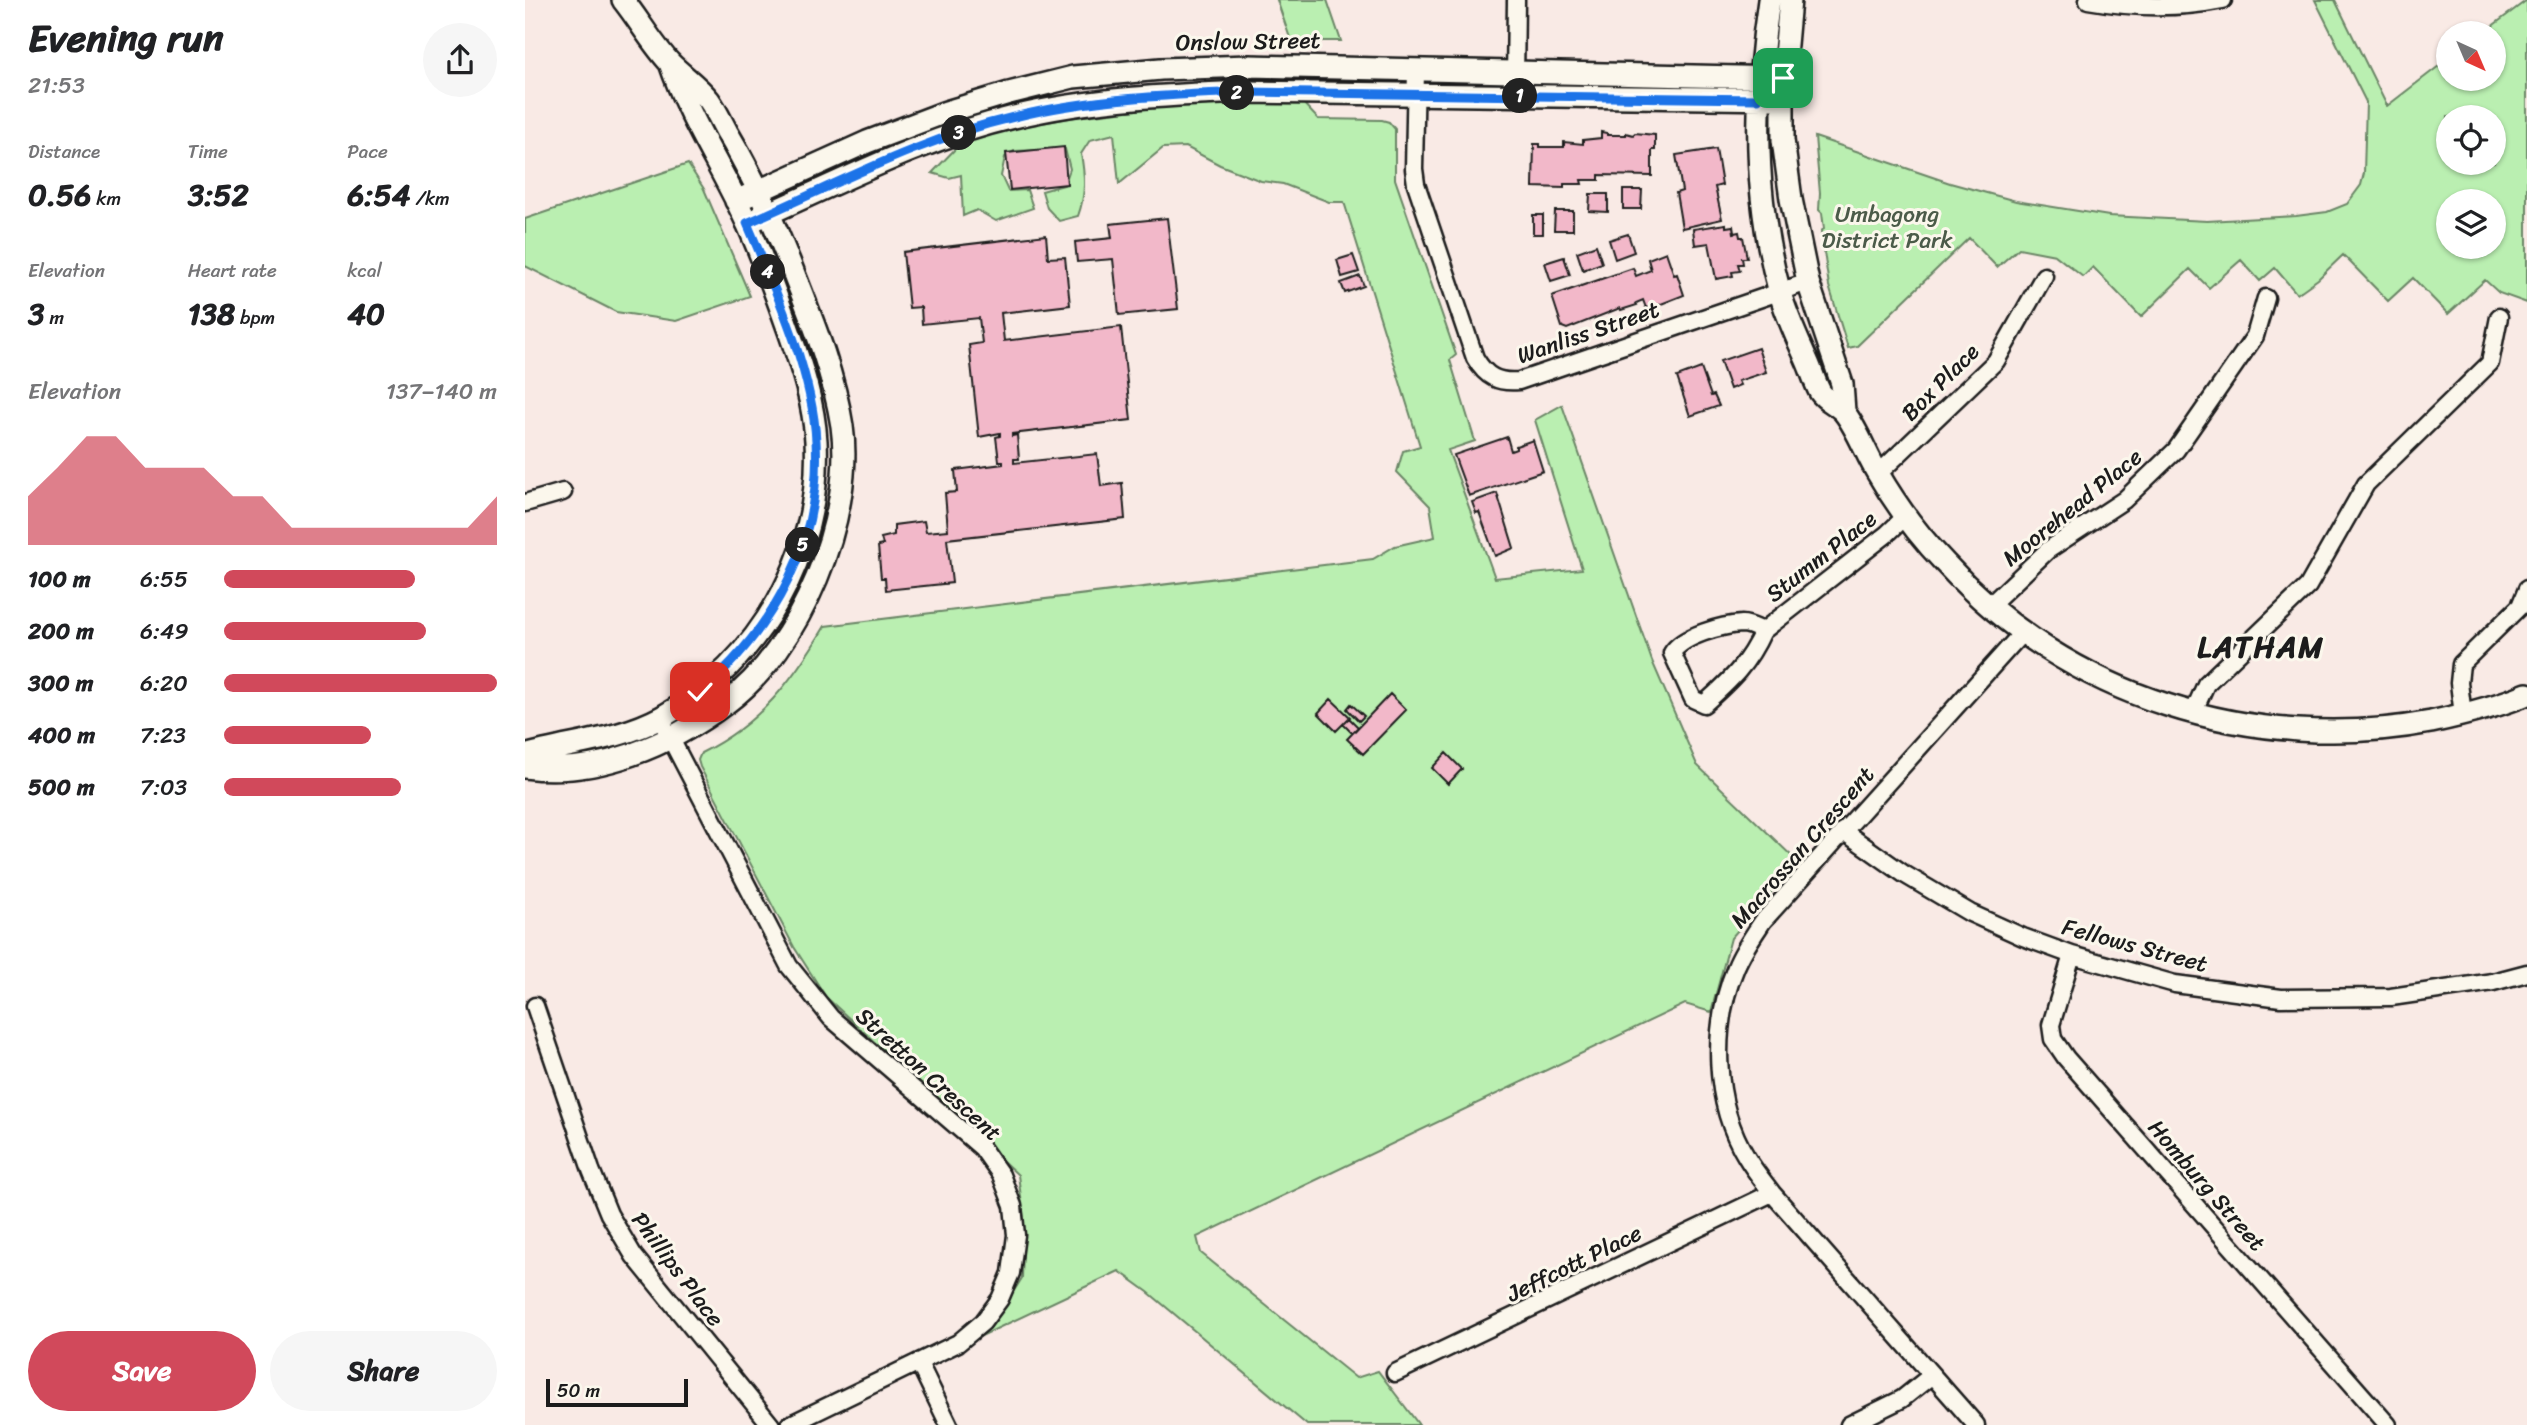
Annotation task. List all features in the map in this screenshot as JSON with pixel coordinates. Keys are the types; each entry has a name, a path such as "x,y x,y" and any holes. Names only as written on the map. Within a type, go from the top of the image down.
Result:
{"street":[{"path":"525,767 545,770 611,762 670,740 739,694 773,657 800,617 818,577 832,533 844,461 842,428 830,368 760,191 709,101 691,80 670,63 623,0"},
{"path":"1515,96 1516,0"},
{"path":"1769,0 1759,88 1757,141 1762,203 1780,292 1791,324 1822,394 1844,411 1878,474 1906,516 1945,563 1989,606 2023,632 2098,678 2148,699 2193,713 2272,729 2335,732 2397,728 2463,715 2527,694"},
{"path":"1790,0 1783,89 1783,140 1791,199 1808,282 1842,384 1844,411"},
{"path":"2088,0 2130,6 2196,5 2223,0"},
{"path":"525,756 600,740 660,718 700,692 724,672 753,640 777,604 794,570 810,521 816,488 816,440 803,370 772,282 747,223 678,89 670,63"},
{"name":"Onslow Street","path":"736,201 866,142 946,112 1073,78 1161,69 1249,66 1630,75 1783,89"},
{"name":"Wanliss Street","path":"1416,69 1416,184 1475,358 1481,369 1493,379 1519,381 1808,282"},
{"path":"1629,97 1630,75"},
{"path":"1073,78 1077,104"},
{"name":"Onslow Street","path":"747,223 870,166 950,136 1013,117 1077,104 1163,95 1247,92 1629,97 1759,88"},
{"name":"Box Place","path":"1878,474 1996,361 2044,276"},
{"name":"Moorehead Place","path":"1989,606 2048,550 2124,500 2176,450 2255,336 2266,298"},
{"path":"2193,713 2206,684 2308,586 2366,484 2490,363 2499,317"},
{"path":"525,503 563,492"},
{"name":"Stumm Place","path":"1763,631 1744,623 1710,631 1676,646 1672,653 1693,699 1704,704 1736,676 1753,653 1763,631 1887,534 1906,516"},
{"path":"2463,715 2459,683 2461,664 2520,606 2527,589"},
{"name":"Macrossan Crescent","path":"1976,1425 1772,1193 1747,1158 1729,1118 1724,1096 1720,1074 1720,1031 1728,988 1743,951 1763,921 2023,632"},
{"name":"Stretton Crescent","path":"660,718 773,939 802,984 831,1018 855,1040 982,1148 1008,1190 1016,1222 1016,1249 1011,1273 1000,1299 983,1322 958,1343 789,1425"},
{"name":"Fellows Street","path":"1843,831 1904,874 1970,913 2072,955 2175,984 2281,998 2391,997 2493,982 2527,974"},
{"name":"Homburg Street","path":"2072,955 2051,1025 2053,1039 2066,1058 2388,1425"},
{"name":"Phillips Place","path":"535,1006 591,1170 609,1214 634,1256 771,1425"},
{"name":"Jeffcott Place","path":"1395,1373 1772,1193"},
{"path":"919,1363 949,1425"},
{"path":"1849,1425 1902,1399 1932,1375"}],"green space":[{"path":"1277,0 1327,0 1341,41 1291,41"},
{"name":"Umbagong District Park","path":"2315,0 2335,0 2387,106 2436,68 2436,91 2506,91 2506,21 2499,21 2527,0 2527,303 2499,293 2485,280 2448,314 2413,278 2388,301 2343,255 2318,279 2297,294 2275,268 2260,281 2241,260 2209,288 2190,269 2141,317 2093,267 2083,277 2055,255 2019,248 1997,267 1969,238 1857,346 1848,348 1829,286 1821,231 1824,229 1822,213 1819,210 1815,137 1950,183 2016,201 2109,216 2207,221 2327,212 2347,204 2361,185 2364,173 2366,102"},
{"path":"1206,102 1302,102 1318,119 1382,120 1389,122 1395,129 1395,179 1456,355 1450,360 1475,441 1448,450 1495,578 1582,569 1535,420 1562,405 1652,661 1697,765 1798,862 1731,938 1711,1012 1685,1004 1197,1237 1201,1253 1356,1378 1378,1371 1419,1425 1307,1425 1148,1292 1119,1271 979,1337 1000,1313 1022,1278 1024,1219 1018,1175 826,997 794,947 698,760 701,753 741,729 773,699 800,665 825,626 1373,559 1395,546 1435,537 1430,506 1397,472 1403,451 1420,446 1344,202 1329,202 1283,184 1261,181 1220,165 1186,147 1163,148 1119,184 1114,134 1090,140 1081,154 1084,185 1078,216 1059,221 1047,208 1042,191 1064,185 1070,169 1065,149 1014,151 1005,157 1001,176 1008,191 1027,190 1033,208 996,221 977,210 963,216 961,175 949,178 932,173 960,144 1014,128 1075,117"},
{"path":"688,164 704,189 750,296 676,321 616,312 525,266 525,219"}],"building":[{"path":"1601,132 1607,135 1655,135 1652,176 1599,175 1599,180 1581,180 1582,184 1564,184 1564,188 1533,187 1534,144 1540,144 1540,147 1564,147 1564,142 1583,144 1583,140 1601,138"},
{"path":"1064,147 1067,184 1010,190 1006,153"},
{"path":"1716,149 1722,185 1715,187 1722,219 1682,228 1676,193 1682,191 1676,155"},
{"path":"1623,190 1642,190 1641,209 1623,209"},
{"path":"1590,194 1608,194 1608,212 1589,211"},
{"path":"1555,211 1573,211 1573,230 1554,230"},
{"path":"1533,215 1543,215 1543,234 1533,234"},
{"path":"1167,218 1178,309 1119,315 1113,259 1077,262 1075,242 1112,238 1110,224"},
{"path":"1726,224 1726,227 1733,226 1734,233 1739,232 1740,237 1743,237 1747,258 1742,258 1743,264 1738,264 1740,271 1732,272 1733,276 1716,279 1709,243 1695,245 1693,229"},
{"path":"1628,234 1634,252 1615,259 1609,240"},
{"path":"1046,235 1048,258 1065,257 1070,305 1001,313 1004,341 1121,327 1131,420 1012,434 1017,435 1019,459 1014,459 1014,463 1097,454 1101,486 1122,483 1125,519 947,539 952,583 886,590 885,578 881,578 878,546 883,545 881,538 894,535 894,525 924,521 926,532 948,530 945,493 957,492 955,470 1003,464 1003,461 999,461 996,437 1000,436 1000,433 979,437 969,345 982,343 979,318 922,324 921,307 909,308 903,252"},
{"path":"1596,245 1602,263 1583,270 1577,252"},
{"path":"1666,252 1684,295 1646,308 1643,300 1636,303 1637,305 1621,310 1620,308 1567,329 1562,327 1552,296 1633,268 1636,276 1651,270 1648,259"},
{"path":"1353,255 1359,272 1342,277 1337,260"},
{"path":"1564,257 1570,275 1551,281 1545,263"},
{"path":"1360,276 1364,286 1345,293 1341,283"},
{"path":"1758,348 1766,372 1738,381 1740,385 1730,389 1720,361"},
{"path":"1701,368 1711,396 1714,395 1719,406 1690,416 1677,377"},
{"path":"1507,437 1511,451 1516,449 1516,446 1533,440 1543,471 1469,496 1454,455"},
{"path":"1497,493 1514,548 1495,556 1479,512 1476,513 1472,502"},
{"path":"1390,694 1406,710 1363,754 1347,739"},
{"path":"1331,699 1350,717 1336,731 1318,713"},
{"path":"1351,704 1364,716 1359,721 1347,709"},
{"path":"1349,718 1358,727 1352,733 1343,724"},
{"path":"1446,753 1462,769 1448,784 1432,768"}],"district":[{"name":"LATHAM","path":"2261,647"}],"route":[{"path":"700,692 724,672 753,640 777,604 794,570 807,533 816,488 816,440 803,370 772,282 747,223 870,166 950,136 1013,117 1077,104 1163,95 1247,92 1758,99 1760,78 1783,78"}]}
